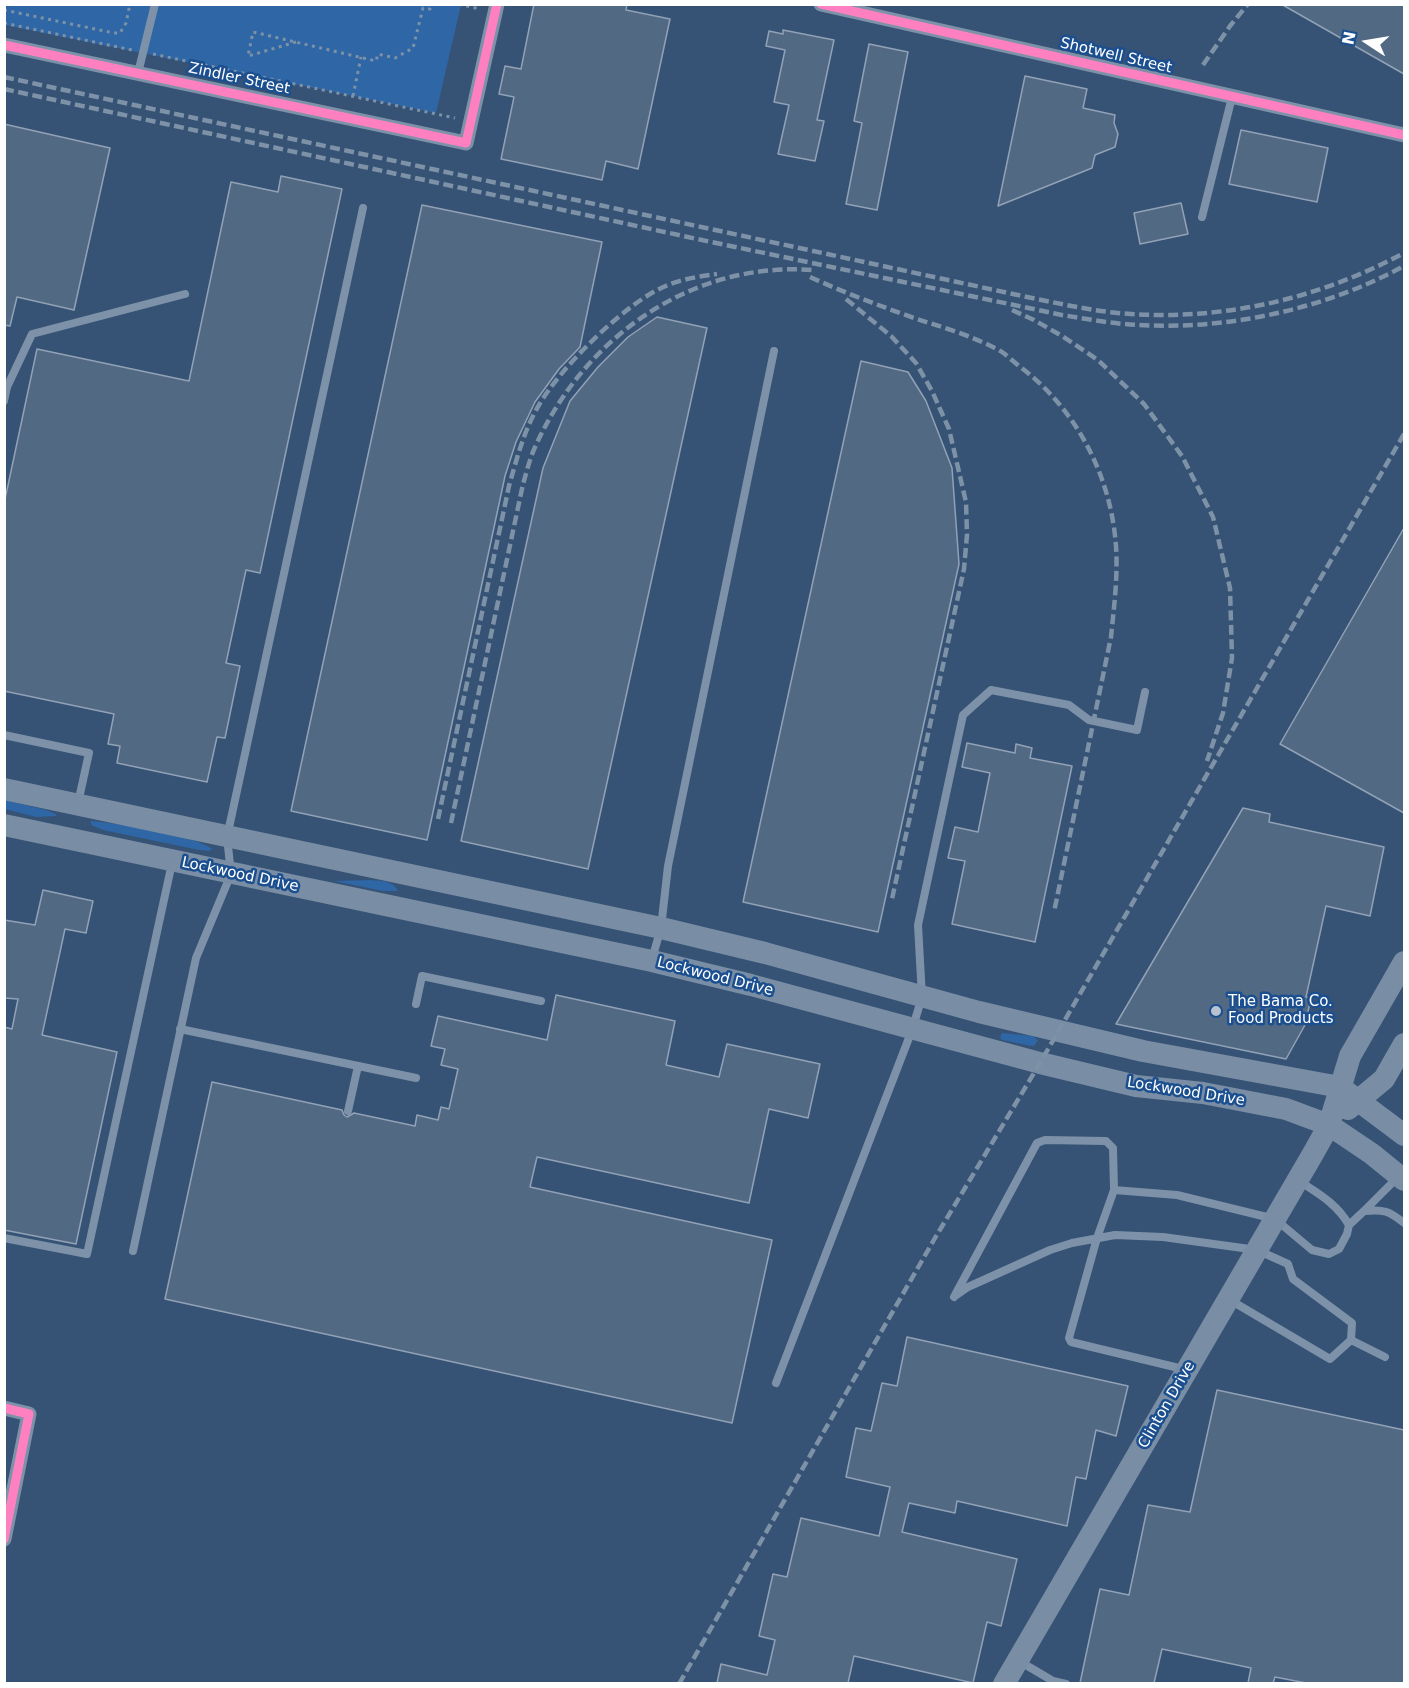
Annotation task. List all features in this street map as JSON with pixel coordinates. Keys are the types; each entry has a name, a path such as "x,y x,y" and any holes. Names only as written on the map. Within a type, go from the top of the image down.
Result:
{"main road":[{"name":"Lockwood Drive","path":"4,789 661,928 765,953 921,997 1143,1052 1340,1087 1404,1135"},
{"path":"70,839 78,805"},
{"name":"Lockwood Drive","path":"4,825 652,961 1136,1086 1203,1093 1286,1109 1329,1125 1402,1178"},
{"name":"Clinton Drive","path":"1004,1683 1329,1125 1350,1056 1397,978 1404,962"},
{"name":"Clinton Drive","path":"1329,1125 1384,1079 1404,1044"}],"street":[{"name":"Shotwell Street","path":"821,4 1404,135"},
{"path":"471,121 496,9"},
{"name":"Zindler Street","path":"4,45 466,143 471,121"},
{"path":"4,1408 29,1414 4,1539"}],"lane":[{"path":"138,73 155,4"},
{"path":"1202,217 1232,97"},
{"path":"133,1251 196,958 231,874 227,837 363,208"},
{"path":"4,401 32,334 185,294"},
{"path":"652,961 661,928 668,866 774,351"},
{"path":"776,1383 912,1030 921,997 918,925 963,715 991,690 1070,705 1089,720 1137,730 1145,692"},
{"path":"4,735 89,753 78,805"},
{"path":"4,1238 87,1254 172,861"},
{"path":"416,1004 422,976 541,1001"},
{"path":"180,1029 416,1078"},
{"path":"348,1112 358,1066"},
{"path":"1187,1370 1071,1342 1069,1338 1097,1238 1114,1190 1113,1148 1106,1141 1044,1140 1037,1143 954,1297 968,1287 1050,1250 1097,1238 1115,1235 1163,1237 1257,1250 1288,1264 1293,1279 1352,1323 1350,1340 1330,1359 1229,1299"},
{"path":"1114,1190 1177,1195 1275,1219 1312,1250 1329,1254 1339,1249 1349,1225 1402,1178"},
{"path":"1298,1180 1338,1208 1349,1225"},
{"path":"1364,1211 1391,1212 1404,1223"},
{"path":"1350,1340 1385,1357"},
{"path":"1018,1660 1053,1681 1066,1683"}],"path":[{"path":"4,10 120,33 124,29 130,4"},
{"path":"296,42 248,56 253,32 361,57 376,61 378,54 395,58 412,48 423,8 430,9 431,4"},
{"path":"459,4 496,9"},
{"path":"4,23 471,121"},
{"path":"353,96 361,57"}],"shaded area":[{"path":"4,5 461,5 436,113 5,25"},
{"path":"4,800 46,810 56,816 36,817 5,809"},
{"path":"91,821 174,835 204,844 212,849 199,850 103,830 91,825"},
{"path":"370,880 390,883 398,891 383,891 334,881"},
{"path":"1002,1033 1033,1036 1038,1040 1032,1046 1002,1040 1000,1037"}],"building":[{"path":"534,4 627,4 626,10 670,19 638,169 606,161 602,180 501,159 514,97 499,94 505,66 521,69"},
{"path":"1281,4 1404,4 1404,74"},
{"path":"783,30 834,40 817,120 824,121 815,161 778,154 789,105 774,102 785,50 766,46 769,31 783,34"},
{"path":"869,44 908,52 877,210 846,204 862,123 854,121"},
{"path":"1025,76 1087,89 1083,108 1115,115 1114,123 1118,134 1115,147 1095,155 1092,168 998,206"},
{"path":"4,124 110,148 74,310 17,297 10,326 4,325"},
{"path":"1241,130 1328,148 1317,202 1229,184"},
{"path":"281,176 342,189 260,573 246,570 226,663 240,666 225,738 217,737 207,782 117,763 120,746 108,744 114,714 4,691 4,504 37,349 189,381 231,182 278,192"},
{"path":"1181,203 1188,234 1140,244 1134,213"},
{"path":"422,205 602,242 580,347 559,369 535,402 516,442 505,476 427,840 291,811"},
{"path":"657,317 707,328 588,869 461,841 543,468 570,401 598,367 628,337"},
{"path":"861,361 908,372 926,401 952,468 959,564 878,932 743,902"},
{"path":"1404,528 1404,813 1280,744"},
{"path":"967,743 1015,753 1016,744 1032,748 1030,758 1072,766 1035,942 952,924 965,861 948,858 955,827 978,832 990,773 962,767"},
{"path":"1243,808 1270,814 1269,822 1384,847 1370,916 1326,906 1306,997 1311,998 1305,1025 1286,1059 1116,1024"},
{"path":"43,890 93,901 86,933 65,929 42,1035 117,1052 76,1244 4,1230 4,1027 12,1029 18,999 4,998 4,920 35,925"},
{"path":"556,995 675,1021 666,1065 719,1077 727,1044 820,1064 808,1118 769,1109 749,1203 537,1157 530,1187 772,1240 732,1423 165,1299 212,1082 342,1110 347,1117 354,1113 415,1126 417,1115 438,1120 441,1107 449,1109 458,1069 441,1065 445,1049 431,1046 438,1016 547,1040"},
{"path":"907,1337 1128,1386 1116,1436 1096,1430 1086,1479 1076,1477 1067,1526 957,1501 955,1513 909,1503 902,1532 1017,1559 1001,1626 987,1622 973,1683 854,1656 848,1683 717,1683 721,1664 767,1675 775,1640 759,1636 773,1574 787,1577 801,1518 879,1536 890,1487 846,1477 856,1428 871,1431 882,1383 897,1386"},
{"path":"1217,1390 1404,1430 1404,1683 1306,1683 1275,1677 1273,1683 1248,1683 1251,1668 1162,1649 1154,1683 1080,1683 1100,1589 1129,1595 1148,1505 1190,1512"}],"railway":[{"path":"1203,65 1248,4"},
{"path":"4,77 1027,297 1105,311 1167,315 1202,313 1272,303 1339,282 1404,253"},
{"path":"4,89 697,239 1062,315 1110,322 1173,326 1242,320 1309,305 1374,281 1404,266"},
{"path":"451,823 523,484 530,459 557,406 583,371 613,340 648,314 685,293 726,278 768,271 813,270"},
{"path":"438,819 509,486 529,424 539,405 562,373 615,320 652,293 668,285 717,274"},
{"path":"810,277 876,304 971,337 1002,352 1043,386 1060,405 1075,426 1099,471 1113,520 1116,546 1116,581 1111,637 1054,912"},
{"path":"846,299 891,336 916,363 949,429 966,502 967,535 964,569 892,899"},
{"path":"1012,310 1062,336 1098,360 1144,404 1182,456 1213,517 1230,588 1232,658 1223,713 1207,761"},
{"path":"679,1684 935,1238 1040,1063 1404,434"}],"cycle path":[{"path":"4,45 466,143 497,4"},
{"path":"821,4 1404,135"},
{"path":"4,1408 29,1414 4,1539"}],"place":[{"name":"The Bama Co. Food Products","path":"1216,1011"}]}
